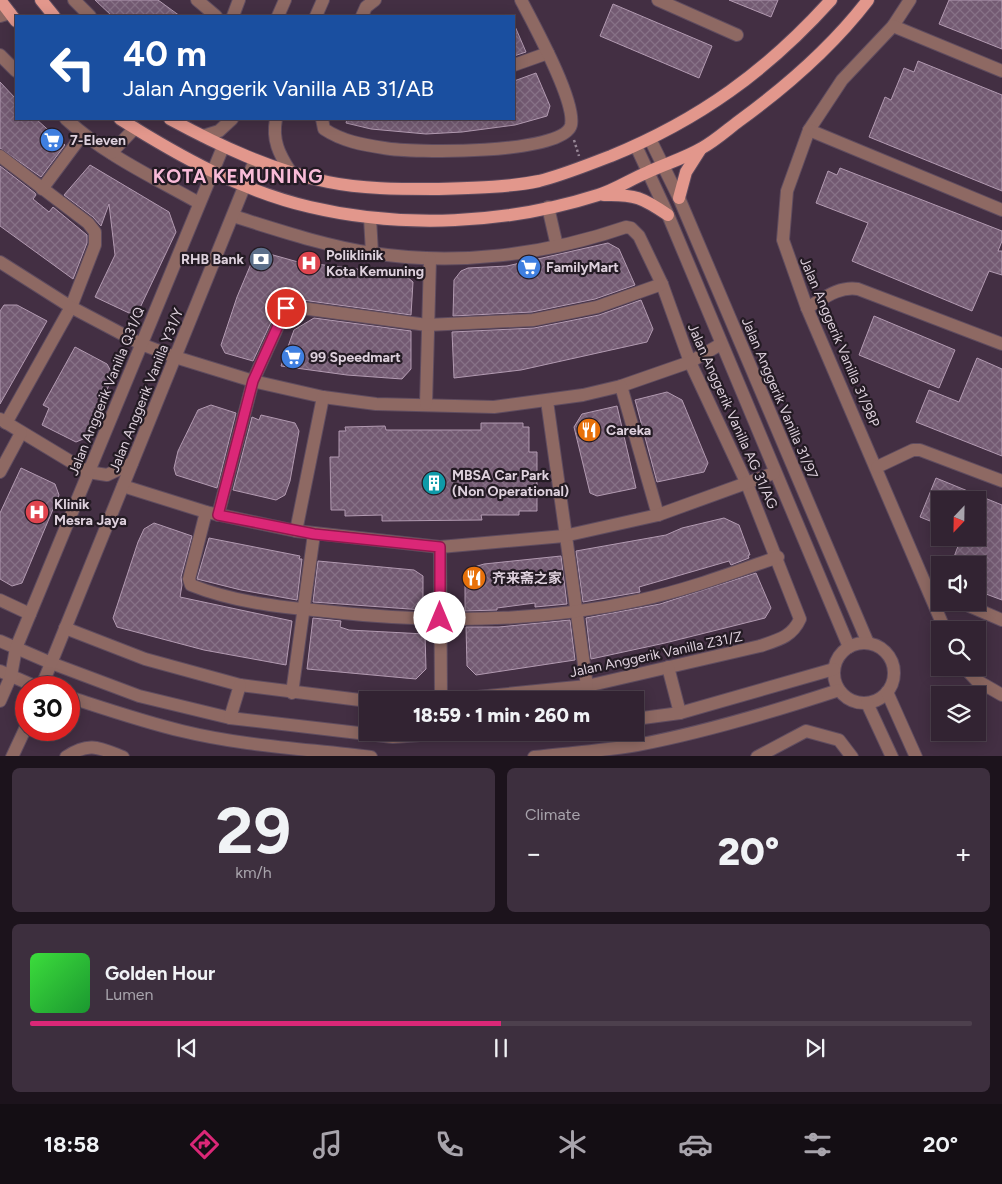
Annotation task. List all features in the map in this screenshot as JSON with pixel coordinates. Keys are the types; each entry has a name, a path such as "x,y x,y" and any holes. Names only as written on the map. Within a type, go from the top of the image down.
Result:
{"main road":[{"path":"0,0 9,17"},
{"path":"41,0 53,15"},
{"path":"172,120 222,147 255,160 328,182 376,188 424,189 523,183 582,167 636,146 731,92 770,62 831,0"},
{"path":"599,195 702,148 772,97 816,59 868,0"},
{"path":"122,120 212,172 311,207 370,218 476,218 548,207 599,195 621,194 641,197 668,215"},
{"path":"679,198 686,172 702,148"}],"street":[{"path":"74,0 89,15"},
{"path":"197,0 215,15"},
{"path":"233,15 239,0"},
{"path":"278,15 285,0"},
{"path":"316,15 323,0"},
{"path":"362,15 366,7 375,0"},
{"path":"322,120 324,129 338,138 386,149 441,151 505,150 541,142 566,133 570,128 572,114 548,53 521,0"},
{"path":"658,0 737,35"},
{"name":"Jalan Anggerik Vanilla 31/98P","path":"910,0 893,26 842,80 809,130 786,191 783,240 807,308 931,588"},
{"path":"893,26 1002,72"},
{"path":"515,65 531,61 548,53"},
{"path":"0,55 15,70"},
{"path":"67,120 110,153 199,203"},
{"path":"203,136 219,131 231,120"},
{"path":"276,120 275,139 279,154 290,171"},
{"path":"110,153 135,128"},
{"path":"809,130 1002,210"},
{"path":"42,189 83,134"},
{"name":"Jalan Anggerik Vanilla 31/97","path":"650,139 679,198 868,643"},
{"path":"636,146 668,215 774,473 849,647"},
{"name":"Jalan Anggerik Vanilla Q31/Q","path":"0,701 6,674 16,648 222,147"},
{"path":"0,156 88,223 95,232 96,245 71,308 3,421 88,472 107,475 132,463"},
{"name":"Jalan Anggerik Vanilla Y31/Y","path":"46,676 255,160"},
{"path":"233,216 300,236 372,253 430,259 494,257 557,246 548,207"},
{"path":"370,218 372,253"},
{"name":"Jalan Anggerik Vanilla AG 31/AG","path":"557,246 579,243 626,227 631,228 639,236 662,284 690,362 747,484 778,557 800,619"},
{"path":"426,404 430,259"},
{"path":"2,269 71,308 141,344 175,357 253,381 323,397 376,404 494,407 547,401 621,386 690,362 721,344"},
{"path":"662,284 597,307 534,320 427,325 294,307 286,308 253,381 212,514 189,579 191,586 206,592 254,603 370,616 507,618 575,612 641,600 715,579 778,557"},
{"path":"807,308 837,290 858,289 1002,344"},
{"path":"621,386 658,515"},
{"path":"296,531 323,397"},
{"path":"547,401 564,536 587,686"},
{"path":"0,472 21,433"},
{"path":"876,467 913,450 920,450 1002,481"},
{"path":"123,486 212,514 296,531 440,547 564,536 658,515 774,473"},
{"path":"292,693 302,609 314,534"},
{"path":"440,547 441,691"},
{"path":"0,600 30,614"},
{"path":"981,611 1002,620"},
{"name":"Jalan Anggerik Vanilla Z31/Z","path":"537,691 587,686 781,640 796,630 800,619"},
{"path":"65,628 146,659 240,685 359,700"},
{"path":"0,641 51,664 139,696 230,718 359,733"},
{"path":"868,643 884,651 893,666 892,684 882,697 867,703 852,700 839,690 836,684 834,669 836,660 849,647 868,643"},
{"path":"668,667 680,713"},
{"path":"644,718 680,713 834,669"},
{"path":"972,676 1002,696"},
{"path":"230,718 240,685"},
{"path":"534,756 635,745 691,734 747,720 839,690"},
{"path":"887,692 916,756"},
{"path":"80,700 184,731 259,744 371,756"},
{"path":"867,703 892,756"},
{"path":"757,756 806,731 839,740 851,756"},
{"path":"12,756 19,741"},
{"path":"66,756 83,746 97,747 123,756"}],"path":[{"path":"570,128 582,167"}],"building":[{"path":"95,0 158,0 179,15 111,15"},
{"path":"729,0 778,0 771,17"},
{"path":"949,0 1002,0 1002,49 939,24"},
{"path":"613,4 712,46 699,78 600,36"},
{"path":"515,26 526,52 515,56"},
{"path":"918,61 1002,95 1002,191 869,137 885,97 891,100 904,68 914,72"},
{"path":"536,73 550,106 547,116 515,125 462,132 426,134 371,129 346,123 347,120 515,120 515,81"},
{"path":"0,82 15,98 15,120 37,120 65,145 41,177 0,148"},
{"path":"90,165 169,212 176,232 138,312 129,313 95,297 115,255 109,204 101,226 93,217 64,195"},
{"path":"0,166 35,193 36,195 33,199 49,212 53,207 87,235 87,243 73,279 0,226"},
{"path":"840,168 1002,231 1002,241 998,251 1002,251 1002,275 989,271 972,311 852,261 868,223 816,203 828,171 837,175"},
{"path":"608,243 619,249 635,285 595,299 532,312 453,316 454,280 461,271 468,268 507,266"},
{"path":"266,253 316,267 316,264 405,275 413,282 411,315 295,299 285,300 279,305 253,361 225,353 221,345 237,297 253,259"},
{"path":"641,300 653,329 647,342 521,370 454,378 452,332 534,328 599,315"},
{"path":"4,305 17,305 47,321 0,404 0,311"},
{"path":"874,316 955,350 939,388 859,355"},
{"path":"314,318 411,331 411,369 402,379 347,375 281,366 294,330"},
{"path":"75,347 107,364 113,375 88,437 76,442 42,425 49,408 43,405"},
{"path":"977,358 1002,369 1002,456 916,422 929,390 959,402"},
{"path":"667,392 682,400 708,463 704,472 657,482 635,400"},
{"path":"211,405 236,413 217,488 176,475 174,468 178,451 198,410"},
{"path":"617,406 636,488 597,496 590,493 574,427 582,414"},
{"path":"261,415 295,423 299,431 290,481 285,495 276,500 233,490 252,417 259,420"},
{"name":"MBSA Car Park (Non Operational)","path":"481,423 523,423 523,427 529,427 529,452 537,452 537,511 519,511 519,515 481,515 482,520 382,521 382,515 345,516 345,510 331,510 330,457 339,457 339,431 346,431 345,427 385,426 386,430 481,430"},
{"path":"21,468 55,484 59,495 22,583 12,586 0,579 0,513"},
{"path":"936,478 968,491 931,491 931,521 920,517"},
{"path":"986,498 1002,505 1002,600 986,594 986,556 954,556 958,546 986,546"},
{"path":"724,518 739,525 750,555 748,555 749,558 731,565 729,561 639,587 640,592 583,602 576,551 666,535 682,528"},
{"path":"154,523 192,536 181,577 180,597 292,621 286,665 204,650 117,627 113,618 138,542 144,529"},
{"path":"209,538 300,556 299,559 302,559 297,600 241,590 197,579"},
{"path":"561,556 567,604 535,607 535,603 497,608 497,610 465,611 465,575 471,568 484,564"},
{"path":"318,561 414,570 423,576 423,610 313,602"},
{"path":"756,573 771,608 765,618 591,659 586,618 660,604"},
{"path":"313,618 341,621 340,627 349,630 425,634 426,669 416,679 307,669"},
{"path":"570,620 575,660 476,675 467,666 466,627 499,627"}],"place":[{"name":"7-Eleven","path":"52,140"},
{"name":"RHB Bank","path":"261,259"},
{"name":"Poliklinik Kota Kemuning","path":"309,263"},
{"name":"FamilyMart","path":"529,267"},
{"name":"99 Speedmart","path":"293,357"},
{"name":"Careka","path":"589,430"},
{"name":"MBSA Car Park (Non Operational)","path":"434,483"},
{"name":"Klinik Mesra Jaya","path":"37,512"},
{"name":"齐来斋之家","path":"474,578"}],"district":[{"name":"KOTA KEMUNING","path":"238,176"}],"route":[{"path":"286,308 253,381 218,515 314,534 440,547 440,618"}]}
